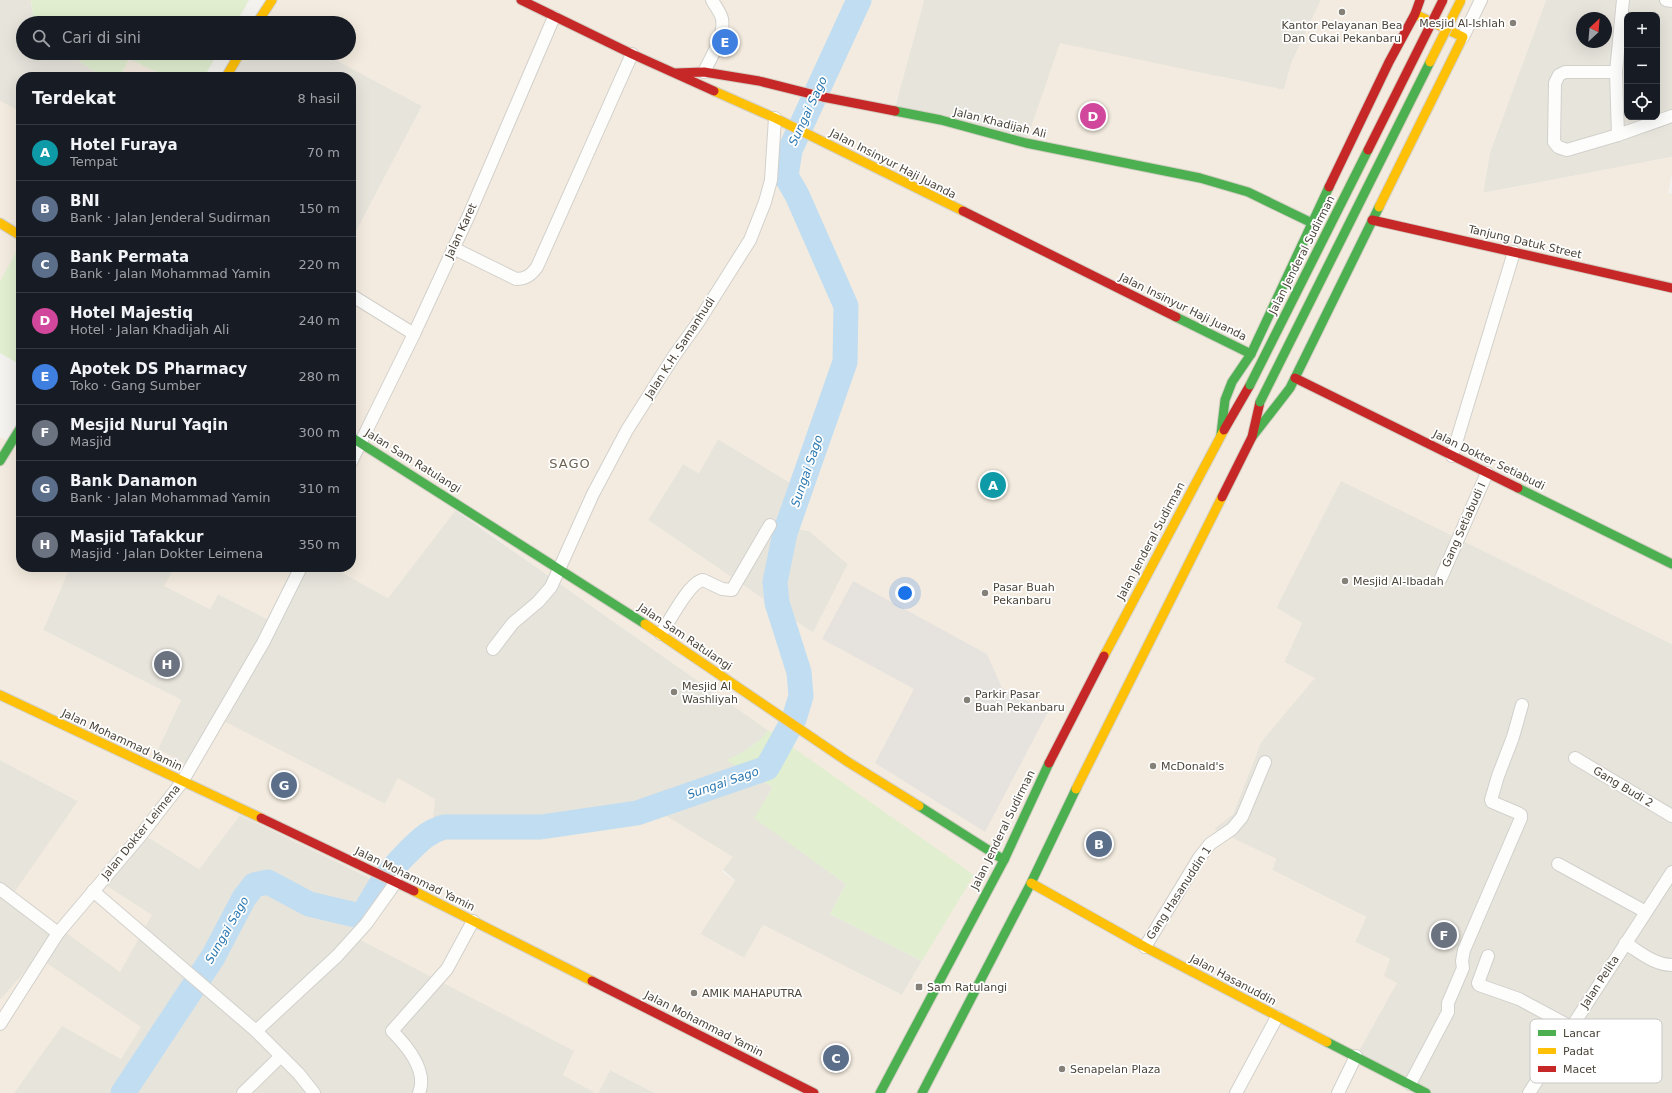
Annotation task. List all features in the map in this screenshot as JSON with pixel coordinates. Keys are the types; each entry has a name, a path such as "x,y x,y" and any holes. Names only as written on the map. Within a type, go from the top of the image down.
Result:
{"main road":[{"path":"262,16 272,0"},
{"name":"Jalan Insinyur Haji Juanda","path":"521,0 632,54 775,118 1252,354"},
{"path":"1221,434 1222,407 1226,394 1237,372 1252,354 1312,223 1389,62 1415,14 1420,0"},
{"name":"Jalan Jenderal Sudirman","path":"880,1093 1004,860 1064,728 1221,434 1250,385 1443,0"},
{"path":"1252,437 1260,402 1461,0"},
{"path":"922,1093 1031,883 1120,698 1252,437 1285,396 1295,378 1463,37 1415,14"},
{"path":"229,72 236,60"},
{"name":"Jalan Khadijah Ali","path":"676,73 704,72 759,81 823,97 940,120 1026,142 1200,178 1248,192 1312,223"},
{"name":"Tanjung Datuk Street","path":"1372,220 1672,288"},
{"path":"0,223 16,233"},
{"name":"Jalan Dokter Setiabudi","path":"1295,378 1672,564"},
{"path":"0,461 16,435"},
{"name":"Jalan Sam Ratulangi","path":"356,439 661,634 800,730 1004,860"},
{"name":"Jalan Mohammad Yamin","path":"0,695 394,881 814,1093"},
{"name":"Jalan Hasanuddin","path":"1031,883 1145,947 1277,1017 1426,1093"}],"street":[{"path":"704,72 720,36 722,27 722,19 712,0"},
{"path":"1463,37 1481,0"},
{"path":"1618,135 1616,72 1623,0"},
{"path":"1666,0 1672,1"},
{"name":"Jalan Karet","path":"356,439 414,334 554,17"},
{"path":"453,248 516,279 525,278 533,273 632,54"},
{"path":"1616,72 1565,72 1559,75 1555,83 1554,142 1558,147 1567,150 1618,135 1672,116"},
{"name":"Jalan K.H. Samanhudi","path":"492,649 513,623 538,602 551,587 595,489 627,430 750,240 765,202 771,180 775,118"},
{"path":"1452,456 1514,252"},
{"path":"356,298 414,334"},
{"name":"Gang Setiabudi I","path":"1441,578 1487,473"},
{"path":"661,634 682,601 697,582 703,580 722,589 732,590 770,525"},
{"name":"Jalan Dokter Leimena","path":"0,1024 58,933 141,835 182,782 259,650 298,572"},
{"path":"1410,1084 1448,1012 1448,1003 1463,968 1464,950 1521,818 1521,814 1492,802 1491,798 1513,737 1522,705"},
{"name":"Gang Budi 2","path":"1575,758 1672,816"},
{"name":"Gang Hasanuddin 1","path":"1145,947 1199,858 1210,844 1229,831 1239,820 1265,762"},
{"path":"1558,864 1646,912"},
{"name":"Jalan Pelita","path":"1575,1019 1672,872"},
{"path":"256,1031 337,956 366,924 394,881"},
{"path":"0,889 58,933"},
{"path":"92,892 256,1031 299,1074 314,1093"},
{"path":"419,1093 422,1086 421,1076 409,1049 392,1031 447,969 473,921"},
{"path":"1625,943 1652,960 1666,965 1672,965"},
{"path":"1488,956 1478,983 1479,985 1519,999 1555,1019"},
{"path":"1236,1093 1277,1017"},
{"path":"243,1093 280,1056"},
{"path":"1338,1093 1356,1056"},
{"name":"Jalan Pelita","path":"1529,1093 1535,1083"}],"shaded area":[{"path":"0,0 31,0 33,16 16,16 16,60 78,60 96,72 16,72 16,109 0,101"},
{"path":"272,0 924,0 894,111 1026,142 1060,43 1284,90 1291,64 1321,0 1546,0 1490,152 1483,193 1672,157 1672,173 1668,193 1672,194 1672,644 1341,481 1276,608 1302,623 1284,662 1315,678 1261,742 1233,814 1214,829 1276,859 1272,870 1366,917 1355,942 1390,959 1384,976 1397,983 1356,1056 1426,1093 655,1093 610,1070 598,1093 596,1093 563,1075 574,1051 359,939 392,889 240,815 199,869 137,830 101,882 152,915 120,972 13,894 78,801 0,760 0,437 16,445 16,572 68,572 43,630 181,700 158,749 191,767 218,718 385,804 398,778 435,799 433,820 428,827 452,824 512,824 644,802 733,857 722,871 735,881 700,934 744,958 763,925 902,995 973,875 456,510 388,598 341,572 356,572 356,231 422,106 336,60 356,60 356,16 269,16","holes":["718,439 794,485 781,526 809,531 848,564 813,633 648,520 683,464 699,473"]},
{"path":"924,0 1321,0 1291,64 1284,90 1217,76 1026,143 894,111"},
{"path":"1546,0 1672,0 1672,157 1483,193 1490,152"},
{"path":"128,60 131,60 157,72 122,72"},
{"path":"236,60 336,60 422,106 356,231 356,72 229,72"},
{"path":"0,101 16,109 16,253 0,281"},
{"path":"718,439 794,485 781,525 809,531 848,564 813,633 648,520 683,464 699,473"},
{"path":"1341,480 1672,644 1672,1093 1426,1093 1356,1056 1396,983 1383,976 1390,959 1355,942 1366,917 1272,870 1276,859 1213,829 1233,814 1261,742 1314,678 1284,662 1302,623 1276,608"},
{"path":"455,510 768,730 764,737 738,756 727,760 773,787 755,818 846,884 830,914 922,961 902,995 763,925 744,958 700,934 735,880 644,802 512,824 452,824 428,827 398,779 385,804 218,719 191,767 158,749 181,700 43,630 68,572 172,572 165,586 210,609 218,594 271,621 296,572 341,572 388,598"},
{"path":"172,572 296,572 271,621 218,594 210,609 164,586"},
{"name":"Parkir Pasar Buah Pekanbaru","path":"853,581 987,654 1002,688 1048,712 985,832 875,763 914,689 822,639"},
{"path":"0,760 78,801 101,882 137,830 199,869 240,815 392,888 359,939 575,1051 563,1075 596,1093 14,1093 62,1025 121,1058 38,957 0,1000"},
{"path":"38,957 141,1027 121,1059 62,1026 14,1093 0,1093 0,1000"},
{"path":"610,1070 655,1093 598,1093"}],"green space":[{"path":"31,0 249,0 240,16 33,16"},
{"path":"78,60 128,60 122,72 96,72"},
{"path":"131,60 214,60 207,72 157,72"},
{"path":"16,253 16,362 0,353 0,281"},
{"path":"768,730 974,875 922,961 830,914 846,884 754,818 773,787 726,760 749,748 760,740"}],"waterway":[{"name":"Sungai Sago","path":"123,1093 213,957 244,898 254,885 268,882 309,904 360,916 364,913 383,881 400,861 424,837 438,829 444,827 541,827 637,813 767,768 794,719 801,696 799,672 777,603 775,582 785,533 845,362 846,306 797,195 786,176 790,150 859,0"}],"traffic: fast":[{"path":"1260,402 1430,62"},
{"path":"895,111 941,120 1026,143 1200,178 1248,192 1312,223"},
{"path":"1250,385 1368,150"},
{"path":"1221,434 1225,400 1232,382 1251,354 1329,187"},
{"path":"1252,437 1290,388 1379,207"},
{"path":"1176,317 1251,354"},
{"path":"0,461 16,435"},
{"path":"356,440 645,624"},
{"path":"1518,488 1672,564"},
{"path":"880,1093 1004,860 1049,763"},
{"path":"922,1093 1031,883 1076,789"},
{"path":"919,806 1004,860"},
{"path":"1327,1042 1426,1093"}],"traffic: slow":[{"path":"262,16 272,0"},
{"path":"1430,62 1461,0"},
{"path":"1379,207 1463,37 1415,14"},
{"path":"229,72 236,60"},
{"path":"714,91 775,118 963,211"},
{"path":"0,223 16,233"},
{"path":"1104,656 1224,430"},
{"path":"1076,789 1222,497"},
{"path":"645,624 848,762 919,806"},
{"path":"0,695 261,818"},
{"path":"1031,883 1145,947 1327,1042"},
{"path":"414,891 592,981"}],"traffic: jam":[{"path":"521,0 632,54 714,91"},
{"path":"1329,187 1389,62 1415,14 1420,0"},
{"path":"1368,150 1443,0"},
{"path":"676,73 704,72 759,81 823,97 895,111"},
{"path":"963,211 1176,317"},
{"path":"1372,220 1672,288"},
{"path":"1295,378 1518,488"},
{"path":"1224,430 1250,385"},
{"path":"1222,497 1252,437 1260,402"},
{"path":"1049,763 1104,656"},
{"path":"261,818 414,891"},
{"path":"592,981 814,1093"}],"place":[{"name":"Kantor Pelayanan Bea Dan Cukai Pekanbaru","path":"1342,12"},
{"name":"Mesjid Al-Ishlah","path":"1513,23"},
{"name":"Apotek DS Pharmacy","path":"725,42"},
{"name":"Hotel Majestiq","path":"1093,116"},
{"name":"Hotel Furaya","path":"993,485"},
{"name":"Mesjid Al-Ibadah","path":"1345,581"},
{"name":"Pasar Buah Pekanbaru","path":"985,593"},
{"name":"Masjid Tafakkur","path":"167,664"},
{"name":"Mesjid Al Washliyah","path":"674,692"},
{"name":"Parkir Pasar Buah Pekanbaru","path":"967,700"},
{"name":"McDonald's","path":"1153,766"},
{"name":"Bank Danamon","path":"284,785"},
{"name":"BNI","path":"1099,844"},
{"name":"Mesjid Nurul Yaqin","path":"1444,935"},
{"name":"Sam Ratulangi","path":"919,987"},
{"name":"AMIK MAHAPUTRA","path":"694,993"},
{"name":"Bank Permata","path":"836,1058"},
{"name":"Senapelan Plaza","path":"1062,1069"}],"district":[{"name":"SAGO","path":"570,463"}]}
